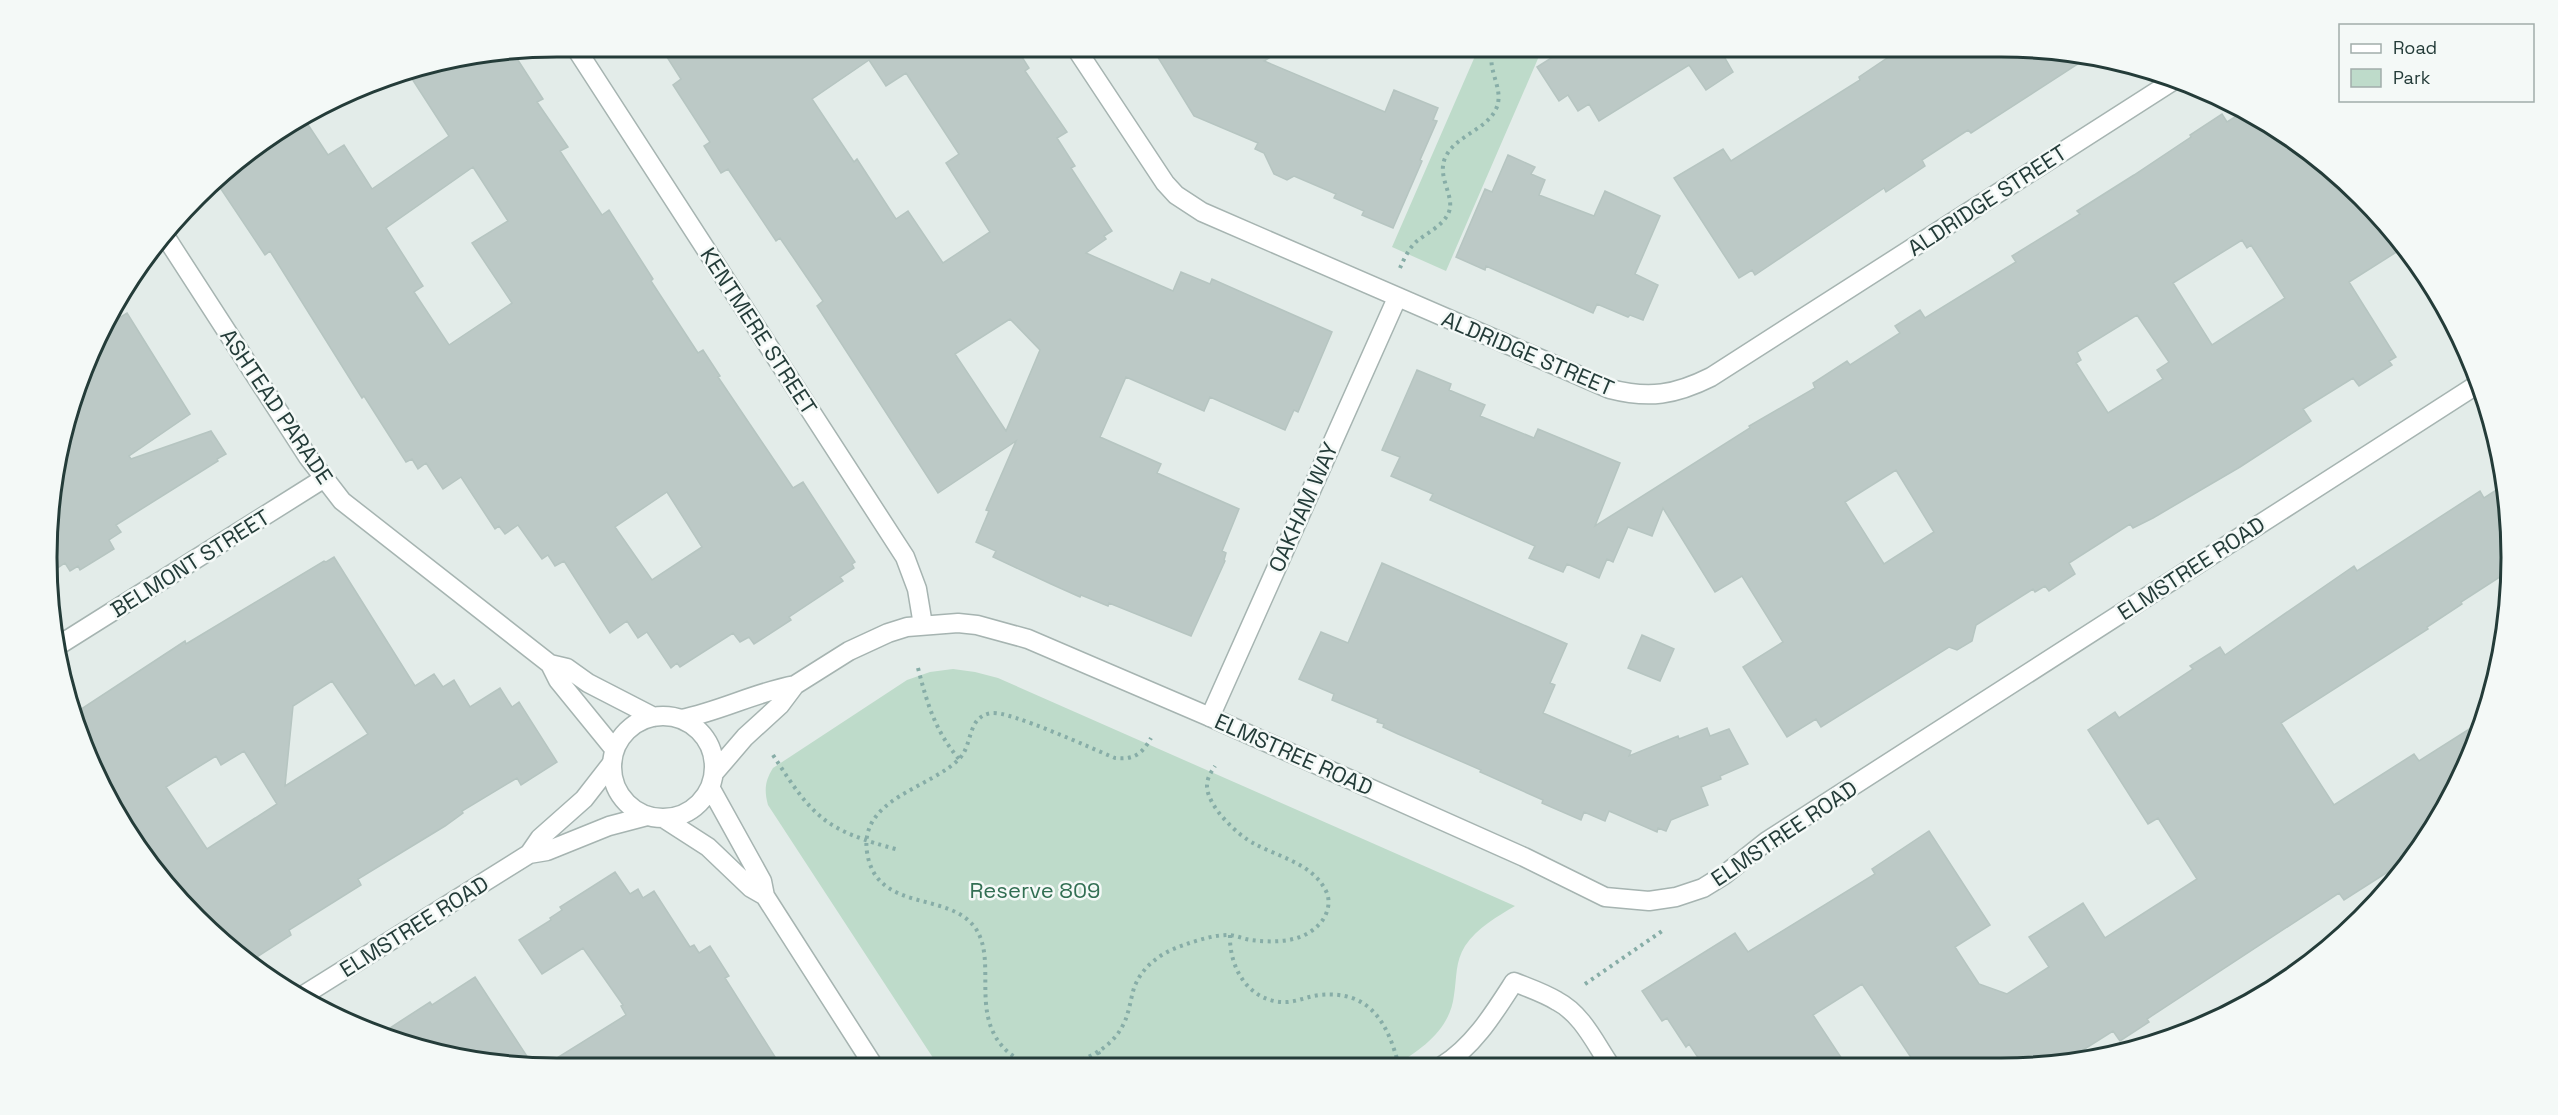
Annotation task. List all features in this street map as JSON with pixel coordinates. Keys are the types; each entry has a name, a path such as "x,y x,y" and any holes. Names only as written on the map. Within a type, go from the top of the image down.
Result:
{"street":[{"name":"KENTMERE STREET","path":"582,57 905,557 917,589 922,625"},
{"name":"ALDRIDGE STREET","path":"1082,57 1156,171 1176,195 1202,212 1610,389 1642,396 1675,392 1711,377 2166,86"},
{"name":"ASHTEAD PARADE","path":"169,242 323,479 342,501 550,664 567,668 596,688 654,717"},
{"name":"OAKHAM WAY","path":"1210,717 1397,298"},
{"name":"ELMSTREE ROAD","path":"712,780 745,737 780,705 795,685 849,651 888,633 922,625 958,623 977,625 1028,639 1210,717 1524,857 1605,897 1649,901 1676,897 1702,888 1724,875 1767,841 2471,389"},
{"name":"BELMONT STREET","path":"64,642 323,479"},
{"name":"ASHTEAD PARADE","path":"550,664 558,680 613,757"},
{"name":"ELMSTREE ROAD","path":"681,719 711,713 771,689 795,685"},
{"path":"765,896 751,888 708,847 655,817 635,810 621,795 613,776 613,757 630,728 654,717 681,719 698,730 710,746 712,780 762,881 765,896 869,1058"},
{"name":"ELMSTREE ROAD","path":"530,854 540,838 584,799 613,757"},
{"path":"655,817 677,817 691,810 702,800 712,780"},
{"name":"ELMSTREE ROAD","path":"309,992 530,854 547,851 609,826 655,817"},
{"path":"1454,1058 1486,1024 1514,982 1559,1001 1580,1019 1605,1058"}],"path":[{"path":"1397,298 1395,278 1404,258 1414,243 1441,223 1449,213 1450,201 1442,172 1446,156 1456,143 1495,112 1499,102 1491,57"},
{"path":"918,668 933,721 946,745 959,759"},
{"path":"1015,1058 1004,1048 991,1026 987,1012 983,949 974,927 963,916 895,892 884,884 874,873 870,864 867,841 873,822 890,802 947,770 959,759 968,745 972,726 980,718 990,713 1011,717 1115,758 1127,759 1137,756 1145,749 1151,738"},
{"path":"773,755 807,805 819,818 846,834 899,850"},
{"path":"1085,1058 1098,1052 1122,1029 1135,987 1153,961 1181,946 1230,935 1248,939 1286,941 1311,932 1326,916 1329,905 1327,892 1318,880 1288,858 1253,844 1225,820 1209,797 1207,787 1209,776 1215,766"},
{"path":"1559,1001 1674,924 1676,897"},
{"path":"1230,935 1229,946 1236,970 1252,990 1263,998 1278,1002 1332,994 1346,996 1362,1003 1373,1010 1388,1029 1397,1058"},
{"path":"1098,1052 1101,1058"}],"green space":[{"path":"1475,57 1539,57 1446,271 1392,247"},
{"name":"Reserve 809","path":"953,669 998,678 1515,906 1488,923 1465,946 1459,958 1454,995 1447,1018 1433,1037 1407,1058 933,1058 768,805 766,790 768,777 773,768 907,680 930,672"}],"building":[{"path":"667,57 1022,57 1029,68 1025,71 1067,132 1057,138 1075,166 1071,168 1112,231 1104,236 1106,239 1086,253 1173,291 1181,272 1210,284 1212,279 1332,332 1298,412 1294,410 1285,430 1210,397 1204,411 1126,377 1100,437 1161,464 1157,473 1239,509 1222,551 1226,553 1225,561 1191,636 1109,603 1108,606 1081,595 1080,597 993,557 996,551 976,542 989,511 986,510 1016,441 938,493 817,306 823,301 780,238 776,241 728,169 721,173 704,146 710,142 673,85 681,79","holes":["869,60 886,86 906,73 959,154 946,163 990,232 943,263 908,211 896,219 857,159 854,162 812,99","1010,319 1040,350 1006,431 955,354"]},
{"path":"1158,57 1271,57 1264,61 1385,112 1394,90 1438,108 1433,120 1437,121 1420,160 1422,161 1393,228 1362,215 1364,211 1334,198 1336,194 1294,176 1287,180 1274,174 1264,153 1255,149 1258,143 1194,116"},
{"path":"1553,57 1724,57 1733,72 1706,90 1689,65 1599,121 1589,104 1578,111 1568,95 1559,101 1537,67"},
{"path":"1889,57 2033,58 2079,63 1971,133 1968,130 1922,160 1925,166 1886,192 1884,188 1755,275 1752,270 1739,278 1674,178 1723,149 1731,161 1860,80 1859,77"},
{"path":"517,59 543,99 537,102 568,147 560,151 602,215 609,210 653,279 651,281 698,353 703,350 720,376 718,377 793,488 803,482 855,562 852,564 854,568 840,577 843,581 789,617 791,620 754,644 749,637 740,642 733,633 680,667 677,663 671,668 647,632 638,638 627,621 610,633 564,561 555,566 548,555 542,559 518,525 505,534 499,526 495,529 461,477 443,489 426,463 418,469 412,459 406,462 364,396 362,398 270,251 265,255 220,188 253,160 307,124 328,155 344,145 372,189 449,136 412,79 460,67","holes":["473,167 508,221 472,243 512,303 449,345 414,292 423,286 386,228","667,492 702,547 652,580 615,527"]},
{"path":"2222,114 2227,122 2236,116 2251,124 2305,160 2331,181 2377,227 2397,252 2349,282 2396,357 2389,361 2392,365 2359,386 2353,378 2303,409 2311,421 2240,467 2153,518 2133,528 2130,524 2069,563 2075,574 2049,591 2045,586 2035,592 2033,589 1976,625 1972,641 1957,650 1949,647 1821,727 1816,719 1787,737 1743,667 1783,642 1742,576 1715,592 1663,508 1652,536 1628,527 1613,562 1607,559 1599,578 1567,564 1563,572 1529,558 1535,546 1430,500 1433,494 1391,476 1400,457 1382,450 1417,370 1451,384 1449,390 1485,405 1480,416 1534,438 1538,429 1620,463 1595,526 1750,428 1749,426 1815,388 1813,383 1847,361 1850,365 1900,333 1895,326 1920,310 1925,318 2016,262 2012,256 2080,214 2077,211 2191,137 2190,135","holes":["2242,240 2247,248 2251,245 2285,298 2212,345 2173,283","2137,315 2169,362 2157,370 2163,379 2108,413 2076,363 2081,360 2077,352","1896,470 1934,532 1884,564 1845,502"]},
{"path":"1508,155 1535,167 1531,174 1545,180 1539,195 1594,216 1605,191 1660,216 1635,274 1658,285 1643,320 1630,315 1628,317 1597,304 1593,313 1486,266 1485,270 1456,257 1485,189 1492,192"},
{"path":"127,313 190,414 129,456 131,459 211,431 226,454 116,525 121,532 109,540 114,549 80,570 78,566 70,571 65,563 57,568 57,558 61,492 67,460 74,428 95,366 118,319"},
{"path":"2497,490 2500,525 2500,577 2461,602 2462,604 2427,627 2428,629 2281,723 2334,805 2414,754 2419,761 2470,728 2449,779 2417,836 2392,869 2344,900 2339,893 2147,1019 2149,1022 2120,1041 2113,1031 2081,1051 2066,1054 2000,1058 1911,1058 1862,984 1813,1015 1841,1058 1698,1058 1689,1044 1686,1047 1667,1018 1662,1021 1642,991 1735,933 1748,952 1875,874 1872,869 1929,831 1990,925 1955,947 1979,984 2007,994 2049,967 2029,937 2083,903 2105,938 2197,879 2158,818 2148,824 2088,730 2115,712 2119,718 2193,669 2190,666 2220,647 2225,655 2354,566 2357,571 2480,491 2484,498"},
{"path":"334,557 415,686 434,674 443,687 454,680 470,707 500,688 512,707 519,702 557,762 521,785 517,778 462,811 463,813 445,826 358,879 361,885 289,930 291,935 256,957 227,934 181,888 141,836 109,779 95,749 81,709 185,641 186,644","holes":["332,681 368,734 285,786 293,706","244,751 277,804 207,849 166,787 216,756 221,765"]},
{"path":"1382,563 1567,644 1550,683 1555,685 1543,713 1631,751 1629,756 1678,736 1679,739 1707,728 1710,736 1729,729 1748,764 1701,787 1708,805 1671,820 1666,831 1658,828 1657,832 1609,811 1605,821 1584,812 1581,820 1480,772 1481,770 1383,727 1384,724 1377,722 1378,719 1332,700 1334,694 1299,679 1321,632 1348,643"},
{"path":"1642,635 1674,649 1660,681 1628,668"},
{"path":"615,872 630,894 638,889 643,898 654,891 690,947 694,945 699,953 710,946 729,976 725,978 776,1058 557,1058 626,1015 621,1006 623,1005 583,948 542,974 519,940 551,920 550,918 562,910 560,907"},
{"path":"475,977 527,1057 460,1048 428,1041 389,1028 430,1002 432,1005"}]}
